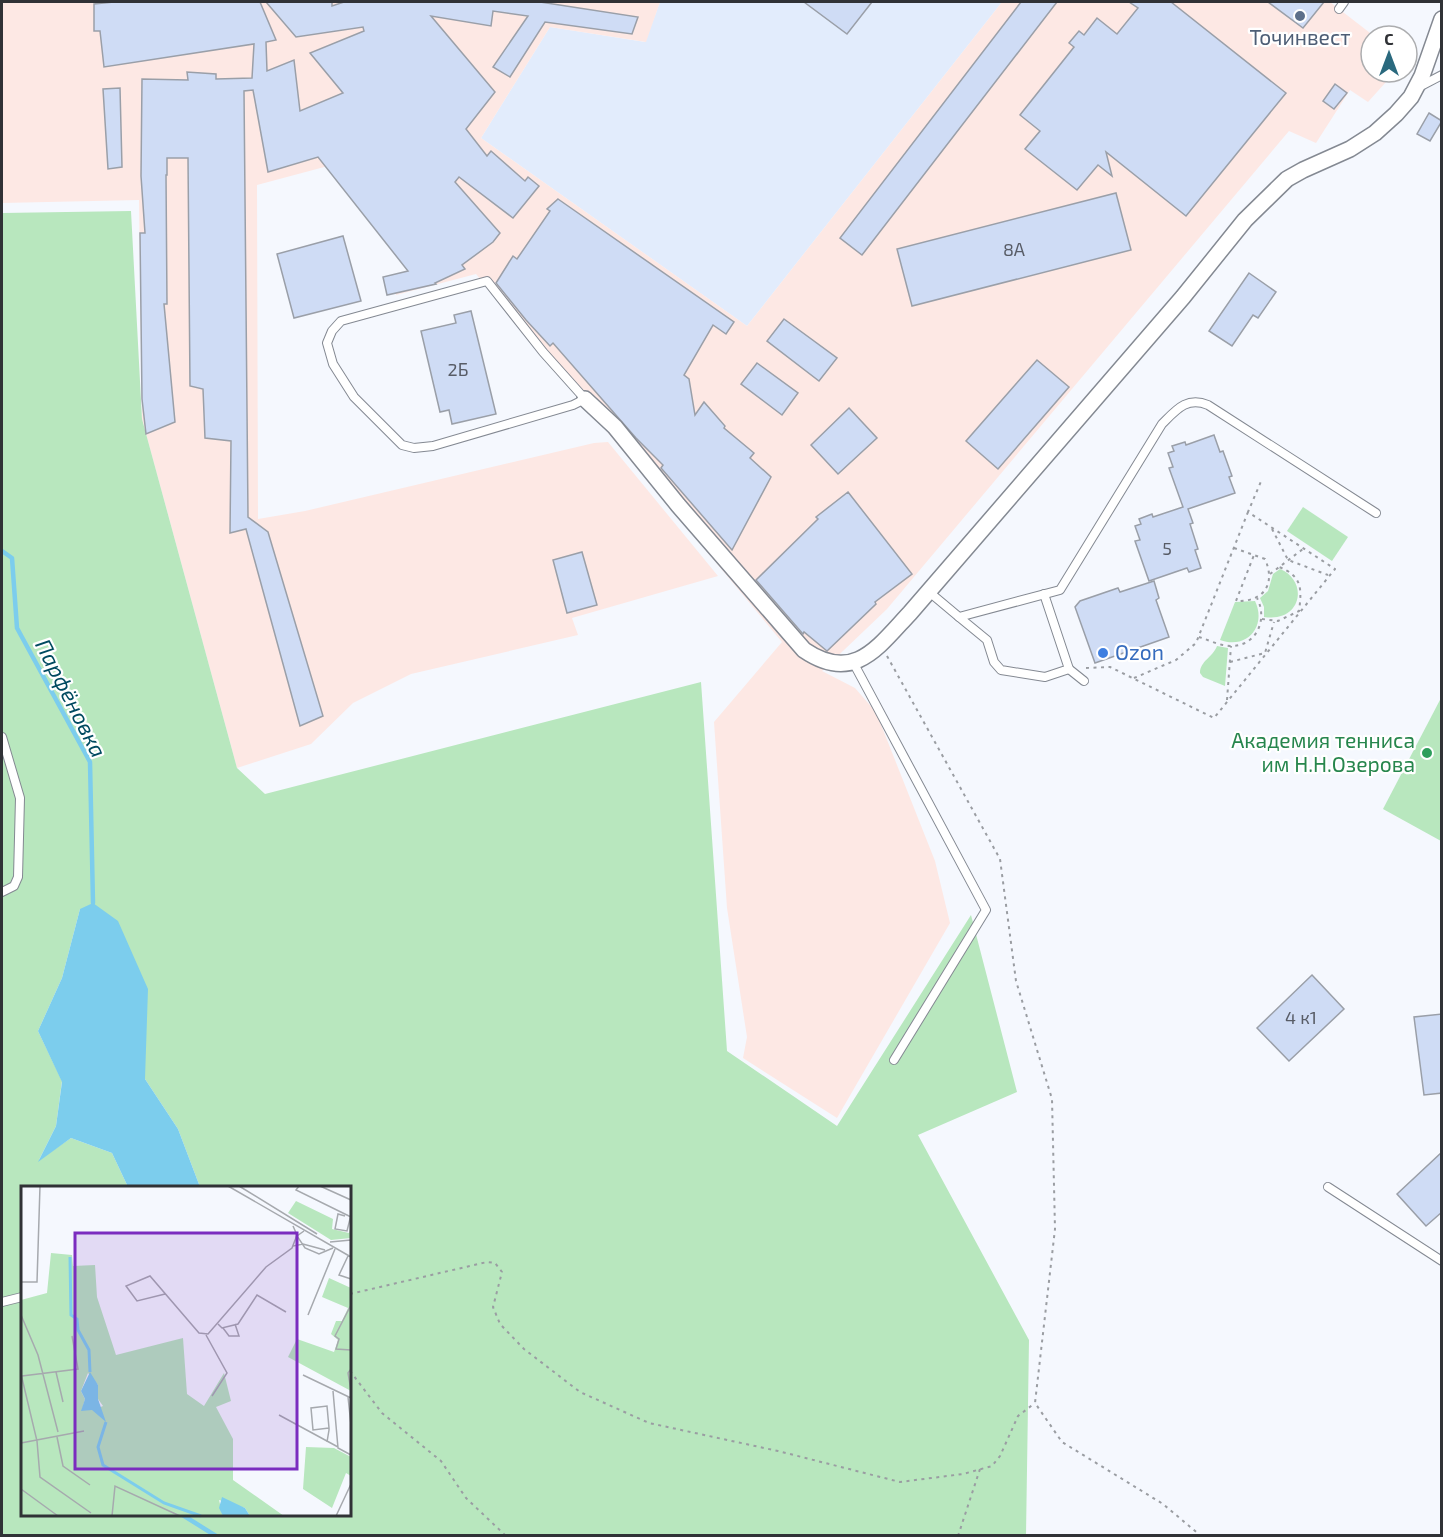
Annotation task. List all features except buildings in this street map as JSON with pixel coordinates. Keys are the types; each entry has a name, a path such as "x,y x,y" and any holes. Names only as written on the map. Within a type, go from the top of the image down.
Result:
{"street":[{"path":"585,399 615,427 678,505 804,650 818,660 852,662 866,657 928,591 1183,297 1245,220 1287,179 1350,149 1375,133 1396,114 1415,90 1442,19"}],"lane":[{"path":"1415,90 1442,75"},
{"path":"487,281 543,352 585,399 573,405 433,446 414,448 402,445 354,397 333,364 327,343 332,331 341,321 487,281"},
{"path":"959,617 1059,590 1162,424 1177,408 1187,403 1201,402 1208,405 1376,513"},
{"path":"928,591 987,640 994,662 1000,670 1046,677 1069,669"},
{"path":"1044,594 1069,669 1084,681"},
{"path":"852,662 986,910 894,1060"},
{"path":"2,736 20,798 20,840 18,877 14,886 2,892"},
{"path":"1328,1187 1442,1261"},
{"path":"2,1302 21,1297"}],"path":[{"path":"1134,678 1176,660 1196,643 1262,479"},
{"path":"1069,669 1110,667 1214,718 1335,569 1248,512"},
{"path":"1270,526 1288,560 1329,575"},
{"path":"1234,548 1254,555 1265,559 1270,574 1266,590 1257,598 1236,601 1254,555"},
{"path":"1270,574 1304,548"},
{"path":"1262,619 1274,621 1285,619 1299,611 1302,595 1298,580 1287,570 1279,567"},
{"path":"1199,637 1231,646 1247,642 1254,636 1262,619 1257,598"},
{"path":"1265,653 1274,621"},
{"path":"880,644 1000,859 1016,981 1052,1099 1055,1229 1035,1402 1062,1442 1163,1504 1201,1536"},
{"path":"1227,702 1231,646"},
{"path":"1230,662 1265,653"},
{"path":"351,1294 487,1262 495,1263 502,1272 493,1307 500,1324 524,1349 580,1392 649,1423 778,1451 900,1482 963,1474 992,1466 1000,1456 1018,1416 1035,1402"},
{"path":"351,1372 382,1413 441,1461 466,1498 506,1536"},
{"path":"958,1536 980,1469"}],"shaded area":[{"path":"2,2 660,2 646,42 550,27 481,138 747,326 1002,2 1330,2 1359,24 1359,84 1384,84 1368,102 1350,90 1316,143 1289,131 887,609 822,671 855,688 876,712 935,861 950,923 837,1118 743,1058 747,1037 727,908 714,722 782,642 476,274 396,295 393,282 418,276 328,166 257,185 258,519 305,511 594,443 608,442 718,576 572,618 578,635 411,674 353,703 311,744 237,768 142,419 139,200 2,203"},
{"path":"660,2 1002,2 747,326 481,138 550,27 645,42"}],"green space":[{"path":"131,211 142,419 237,768 265,794 701,682 727,1051 837,1126 971,915 1017,1092 918,1135 1029,1340 1026,1535 2,1535 2,213"},
{"path":"1303,507 1348,537 1332,561 1287,531"},
{"path":"1280,569 1295,582 1298,591 1297,600 1287,614 1264,617 1264,607 1260,598 1268,591 1273,574"},
{"path":"1255,601 1258,619 1252,634 1239,642 1220,640 1235,602"},
{"path":"1217,646 1228,648 1225,686 1203,677 1200,673 1202,665"},
{"name":"Академия тенниса им Н.Н.Озерова","path":"1441,698 1441,841 1383,809"}],"water":[{"path":"93,903 118,921 148,989 145,1079 178,1129 200,1186 128,1186 112,1153 71,1138 38,1162 56,1126 62,1082 38,1031 62,978 80,909"}],"waterway":[{"name":"Парфёновка","path":"2,551 12,558 17,628 90,762 93,903"},
{"name":"Парфёновка","path":"184,1516 216,1536"}],"place":[{"name":"Точинвест","path":"1300,16"},
{"name":"Ozon","path":"1103,653"},
{"name":"Академия тенниса им Н.Н.Озерова","path":"1427,753"}]}
